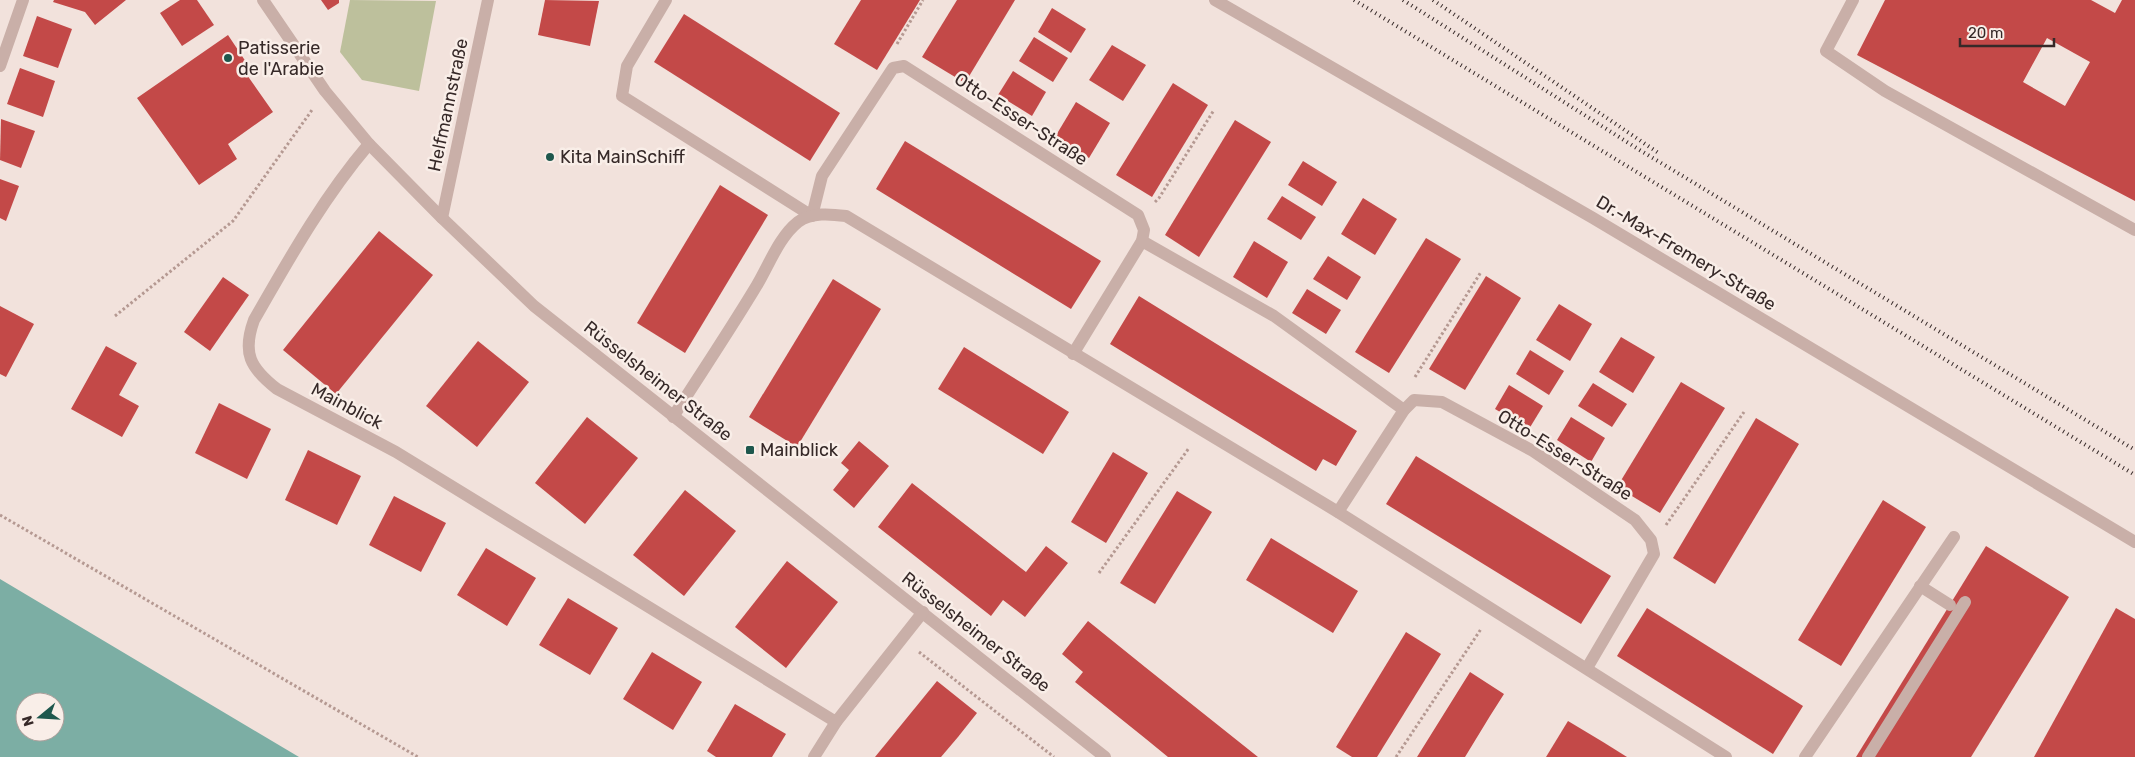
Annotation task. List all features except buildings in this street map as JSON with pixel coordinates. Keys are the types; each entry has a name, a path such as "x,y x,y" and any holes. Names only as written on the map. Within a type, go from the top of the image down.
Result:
{"street":[{"path":"0,66 23,0"},
{"name":"Rüsselsheimer Straße","path":"263,0 325,92 369,144 442,218 534,306 1105,757"},
{"name":"Helfmannstraße","path":"442,218 488,0"},
{"path":"666,0 627,66 622,96 812,216"},
{"name":"Dr.-Max-Fremery-Straße","path":"1215,0 1593,218 2135,542"},
{"path":"1853,0 1826,51 1885,91 2135,230"},
{"name":"Otto-Esser-Straße","path":"893,68 904,66 1138,215"},
{"path":"812,216 822,176 893,68"},
{"name":"Mainblick","path":"369,144 348,169 313,218 254,320 249,333 248,348 250,361 256,370 277,389 396,452 836,722"},
{"path":"673,417 757,286 787,233 799,222 812,216 832,214 846,216 1338,512 1726,757"},
{"path":"1073,354 1142,241 1144,230 1138,215"},
{"path":"1142,241 1274,316 1404,410"},
{"path":"1338,512 1404,410 1414,400"},
{"name":"Otto-Esser-Straße","path":"1414,400 1442,402 1533,451 1635,520 1651,540"},
{"path":"1805,757 1954,538"},
{"path":"1587,668 1654,554 1651,540"},
{"path":"1920,586 1950,605"},
{"path":"1868,757 1965,602"},
{"path":"814,757 836,722 923,612"}],"path":[{"path":"893,68 890,55 923,0"},
{"path":"115,316 233,221 325,92"},
{"path":"1138,215 1159,198 1214,110"},
{"path":"1414,400 1411,384 1481,272"},
{"path":"1651,540 1659,535 1744,412"},
{"path":"1099,573 1202,429"},
{"path":"0,515 418,757"},
{"path":"1396,757 1494,610"},
{"path":"901,638 1054,757"}],"green space":[{"path":"350,0 436,1 419,91 362,80 340,52"}],"water":[{"path":"0,579 299,757 0,757"}],"railway":[{"path":"1354,0 2135,475"},
{"path":"1403,0 1638,149 2135,450"},
{"path":"1433,0 1660,154"}],"place":[{"name":"Patisserie de l'Arabie","path":"228,58"},
{"name":"Kita MainSchiff","path":"550,157"},
{"name":"Mainblick","path":"750,450"}]}
